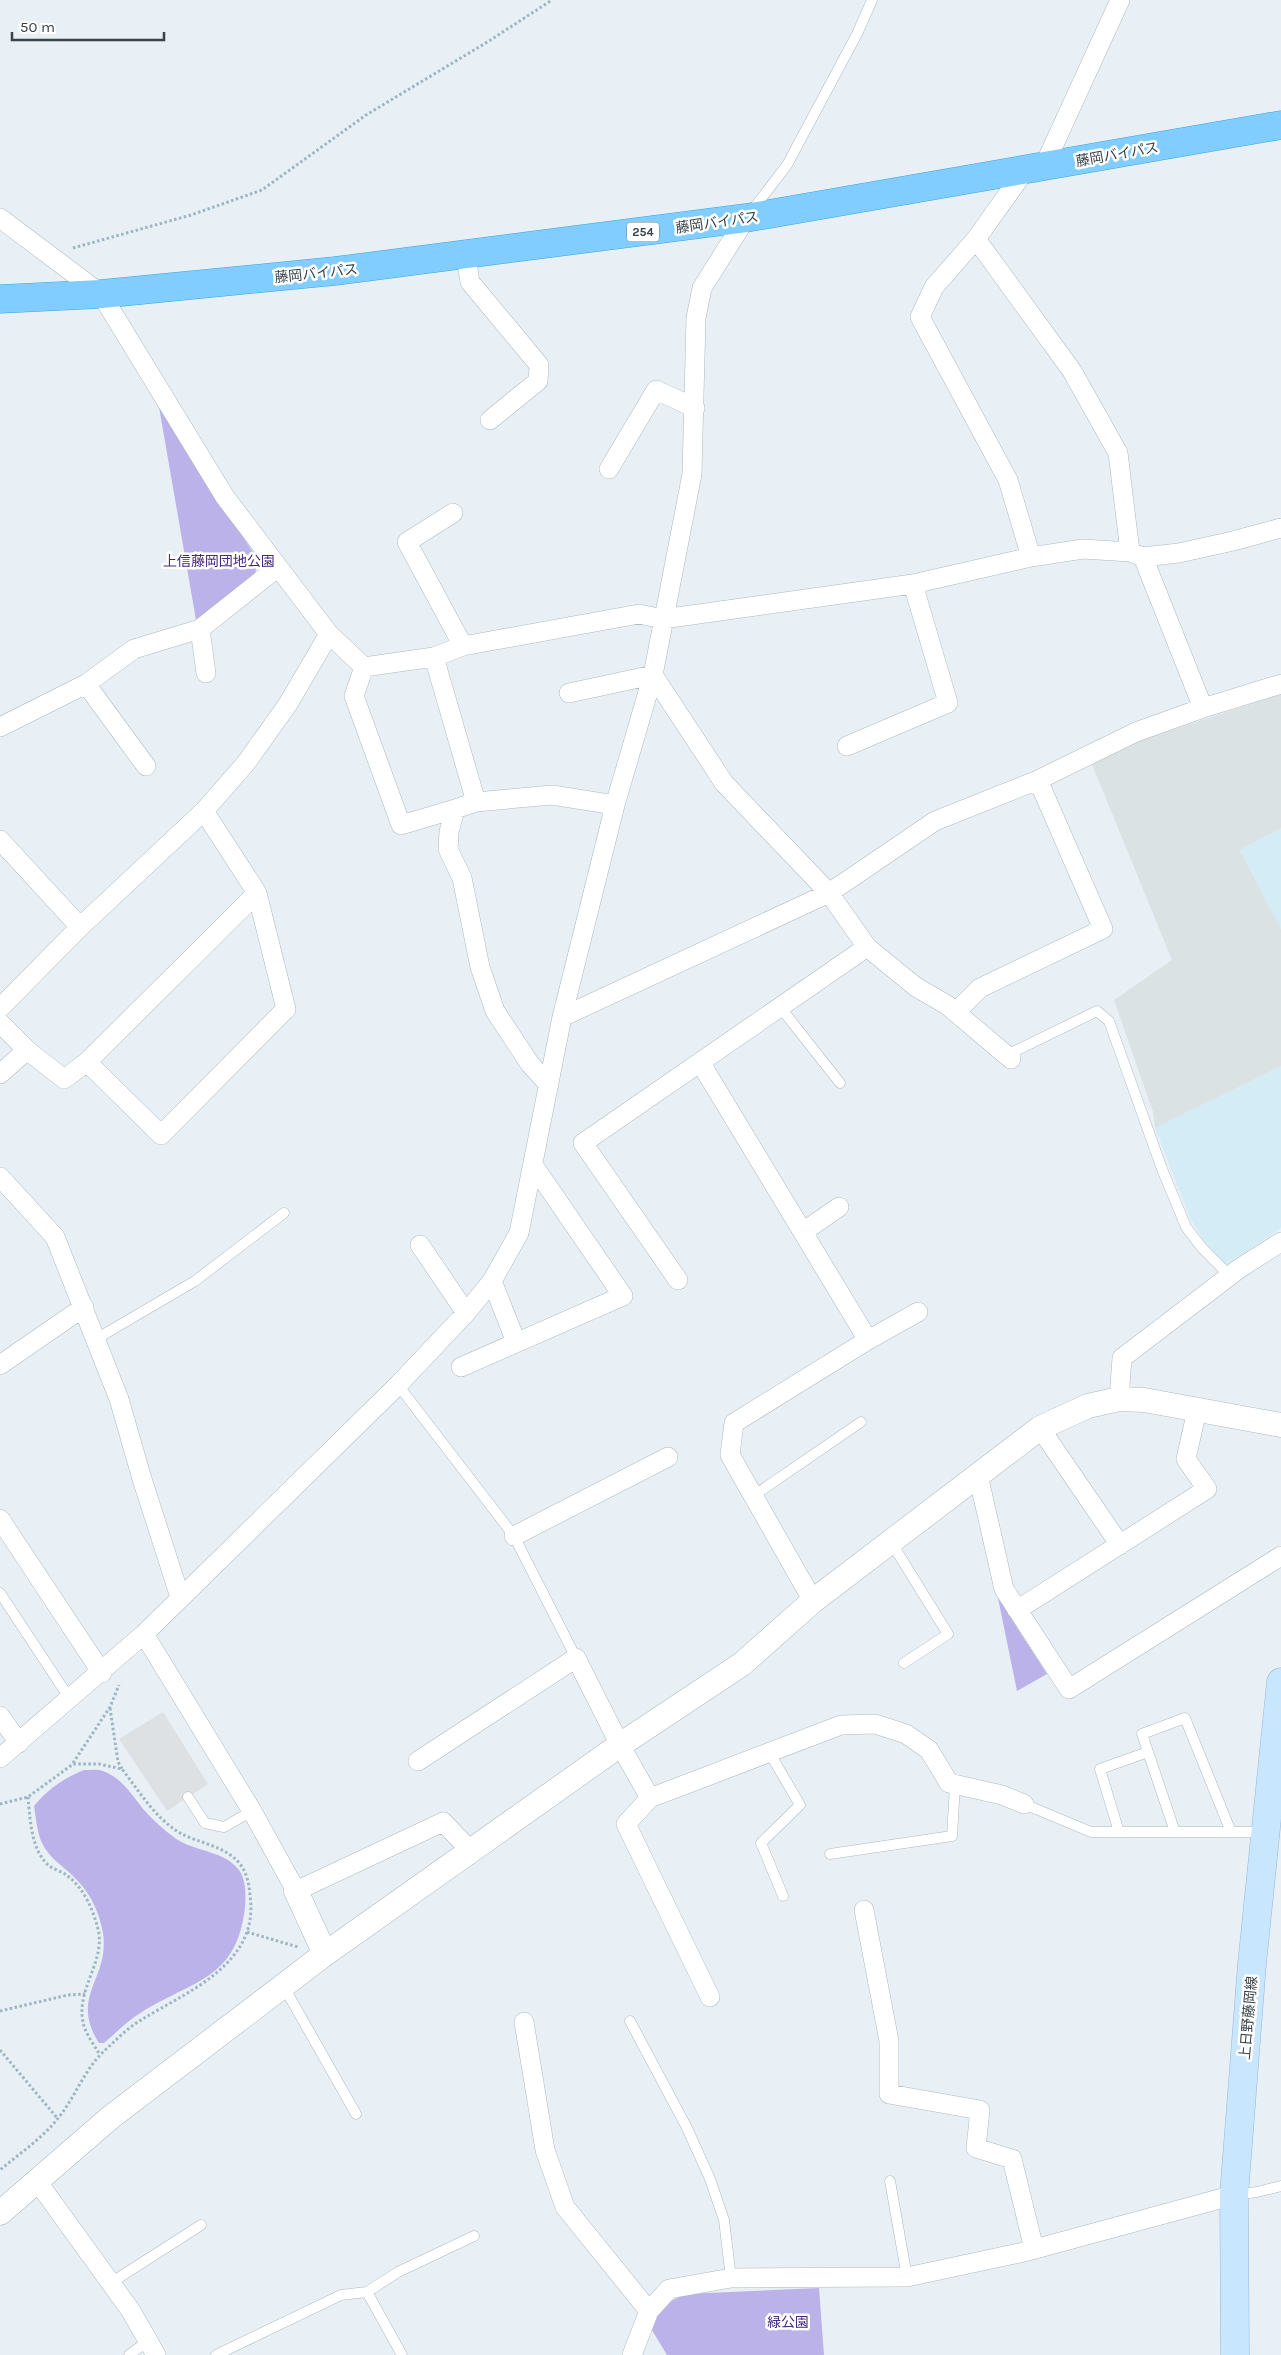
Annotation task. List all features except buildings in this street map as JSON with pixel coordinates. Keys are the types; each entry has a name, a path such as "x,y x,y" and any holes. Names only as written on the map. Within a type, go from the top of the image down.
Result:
{"highway":[{"name":"藤岡バイパス","path":"0,299 101,294 466,256 746,218 1281,125"}],"main road":[{"name":"上日野藤岡線","path":"1235,2355 1234,2195 1252,1974 1281,1682"}],"street":[{"path":"1031,557 1008,480 920,317 934,287 1035,168 1120,0"},
{"path":"0,218 101,294 224,497 329,634 364,667"},
{"path":"0,1758 144,1634 398,1385 466,1313 492,1281 519,1233 550,1085 562,1017 615,805 653,676 692,474 696,318 702,288 746,218"},
{"path":"976,239 1072,371 1118,454 1136,554 1202,708"},
{"path":"466,256 470,282 539,365 538,381 490,420"},
{"path":"609,469 656,390 695,408"},
{"path":"453,513 407,542 463,646"},
{"path":"364,667 434,657 463,646 639,614 663,619 913,584 1031,557 1083,550 1136,554 1188,551 1281,528"},
{"path":"0,727 86,684 134,648 200,629 277,568"},
{"path":"847,746 948,703 913,584"},
{"path":"200,629 206,673"},
{"path":"0,1008 80,927 204,811 251,756 288,704 329,634"},
{"path":"434,657 476,802"},
{"path":"364,667 354,696 401,825 476,802 552,795 615,805"},
{"path":"569,693 653,676"},
{"path":"653,676 724,783 829,893 868,947 916,986 956,1012 1009,1057"},
{"path":"86,684 146,766"},
{"path":"562,1017 829,893 935,821 1038,780 1136,732 1202,708 1281,684"},
{"path":"956,1012 980,988 1103,928 1038,780"},
{"path":"455,809 449,832 448,849 462,878 480,967 495,1011 530,1064 550,1085"},
{"path":"87,1062 161,1134 286,1008 257,893 204,811"},
{"path":"0,840 80,927"},
{"path":"0,1023 27,1050 64,1079 87,1062 257,893"},
{"path":"678,1280 583,1143 868,947"},
{"path":"0,1074 27,1050"},
{"path":"700,1062 868,1340"},
{"path":"461,1367 623,1296 533,1165"},
{"path":"0,1177 55,1237 120,1399 180,1597"},
{"path":"803,1232 839,1207"},
{"path":"1119,1399 1122,1358 1230,1276 1281,1242"},
{"path":"420,1245 466,1313"},
{"path":"492,1281 516,1342"},
{"path":"0,1365 84,1307"},
{"path":"813,1601 730,1455 734,1423 868,1340 918,1312"},
{"path":"0,2214 111,2117 325,1954 620,1745 742,1664 813,1601 1040,1428 1088,1406 1119,1399 1144,1400 1281,1425"},
{"path":"1018,1610 1207,1489 1186,1460 1197,1410"},
{"path":"1040,1428 1120,1545"},
{"path":"514,1536 668,1458"},
{"path":"978,1475 1004,1589 1069,1689 1281,1556"},
{"path":"0,1519 102,1672"},
{"path":"144,1634 252,1811 296,1891 325,1954"},
{"path":"418,1761 576,1658 620,1745 650,1798"},
{"path":"0,1716 19,1742"},
{"path":"710,1997 626,1824 650,1798 841,1725 876,1724 906,1734 929,1750 949,1783 1002,1796 1024,1804"},
{"path":"296,1891 443,1822 471,1851"},
{"path":"864,1910 889,2041 889,2094 980,2110 976,2148 1012,2159 1034,2249"},
{"path":"524,2022 545,2150 565,2207 649,2310"},
{"path":"37,2181 109,2284 131,2311 152,2348"},
{"path":"632,2355 649,2310 669,2289 731,2278 907,2277 1034,2249 1234,2195"}],"lane":[{"path":"746,218 788,165 857,34 872,0"},
{"path":"780,1007 840,1083"},
{"path":"1009,1057 1097,1011 1109,1021 1162,1168 1186,1227 1202,1248 1230,1276"},
{"path":"96,1339 195,1281 284,1213"},
{"path":"398,1385 514,1536 576,1658"},
{"path":"753,1496 861,1422"},
{"path":"891,1542 948,1634 904,1663"},
{"path":"0,1593 70,1699"},
{"path":"1175,1832 1142,1734 1185,1718 1231,1832"},
{"path":"769,1752 800,1805 761,1843 783,1896"},
{"path":"1119,1832 1100,1769 1148,1752"},
{"path":"830,1854 952,1836 955,1785"},
{"path":"188,1797 206,1823 224,1827 252,1811"},
{"path":"1024,1804 1091,1832 1266,1832"},
{"path":"284,1987 356,2114"},
{"path":"630,2021 687,2128 710,2179 724,2220 731,2278"},
{"path":"890,2180 907,2277"},
{"path":"1234,2195 1281,2186"},
{"path":"109,2284 201,2225"},
{"path":"216,2355 341,2295 367,2292 398,2272 474,2236"},
{"path":"367,2292 402,2355"},
{"path":"129,2355 152,2348"}],"path":[{"path":"50,255 191,216 262,190 366,115 489,41 552,0"},
{"path":"0,1804 28,1797 73,1764 110,1707 120,1681"},
{"path":"0,2170 43,2135 58,2119 81,2080 100,2055 139,2021 214,1977 232,1958 247,1932 252,1907 248,1879 240,1863 224,1852 180,1833 161,1820 118,1762 110,1707"},
{"path":"73,1764 99,1764 122,1769"},
{"path":"28,1797 36,1846 48,1865 67,1875 80,1890 92,1909 98,1932 98,1955 85,1994 83,2022 100,2055"},
{"path":"247,1932 325,1954"},
{"path":"0,2011 68,1995 85,1994"},
{"path":"0,2050 58,2119"}],"shaded area":[{"path":"1281,694 1281,828 1240,850 1281,929 1281,1066 1155,1128 1153,1112 1114,1000 1172,960 1091,762 1147,738"},
{"path":"1281,828 1281,929 1240,850"},
{"path":"1281,1066 1281,1228 1226,1265 1205,1242 1190,1218 1155,1128"},
{"path":"163,1712 208,1784 167,1811 119,1739"}],"green space":[{"name":"上信藤岡団地公園","path":"159,407 258,560 255,574 196,620"},
{"path":"998,1598 1047,1674 1017,1691"},
{"path":"84,1770 99,1770 110,1774 126,1788 151,1817 175,1838 233,1863 241,1874 245,1893 245,1907 240,1931 233,1950 222,1964 210,1975 195,1984 137,2015 104,2043 99,2043 91,2027 88,2012 92,1988 104,1949 99,1917 93,1902 84,1889 52,1857 42,1843 34,1806 57,1785"},
{"name":"緑公園","path":"819,2288 824,2355 667,2355 650,2327 661,2306 685,2294"}]}
